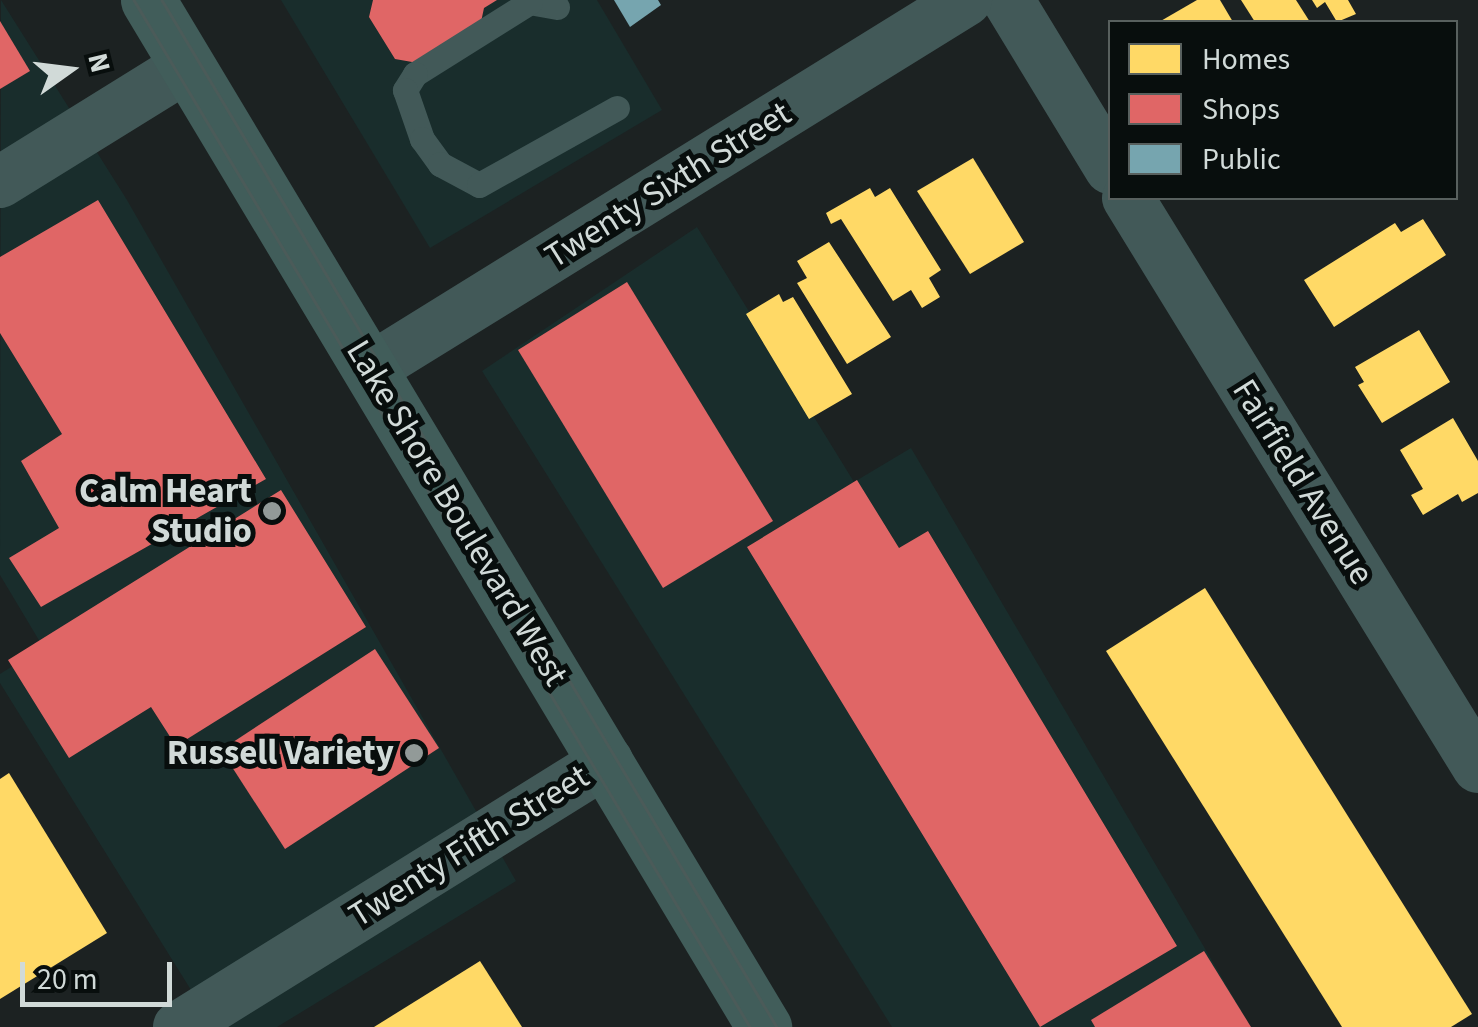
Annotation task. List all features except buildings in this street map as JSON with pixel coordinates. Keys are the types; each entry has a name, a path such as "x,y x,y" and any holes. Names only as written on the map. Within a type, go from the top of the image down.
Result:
{"main road":[{"name":"Lake Shore Boulevard West","path":"148,0 764,1027"}],"street":[{"name":"Twenty Sixth Street","path":"370,369 966,0"},
{"path":"1008,0 1108,165"},
{"path":"0,182 187,66"},
{"name":"Fairfield Avenue","path":"1129,200 1478,767"},
{"name":"Twenty Fifth Street","path":"179,1027 607,761"}],"lane":[{"path":"557,6 530,2 414,74 404,90 422,139 440,164 479,186 617,108"}],"shaded area":[{"path":"1,0 127,200 516,881 277,1027 214,1027 0,683 0,674 43,647 0,575"},
{"path":"281,0 597,0 662,110 430,248"},
{"path":"697,227 854,482 911,448 1251,1027 892,1027 482,371"}],"tram line":[{"path":"134,0 750,1027"},
{"path":"162,0 777,1027"}],"place":[{"name":"Calm Heart Studio","path":"272,511"},
{"name":"Russell Variety","path":"414,753"}]}
